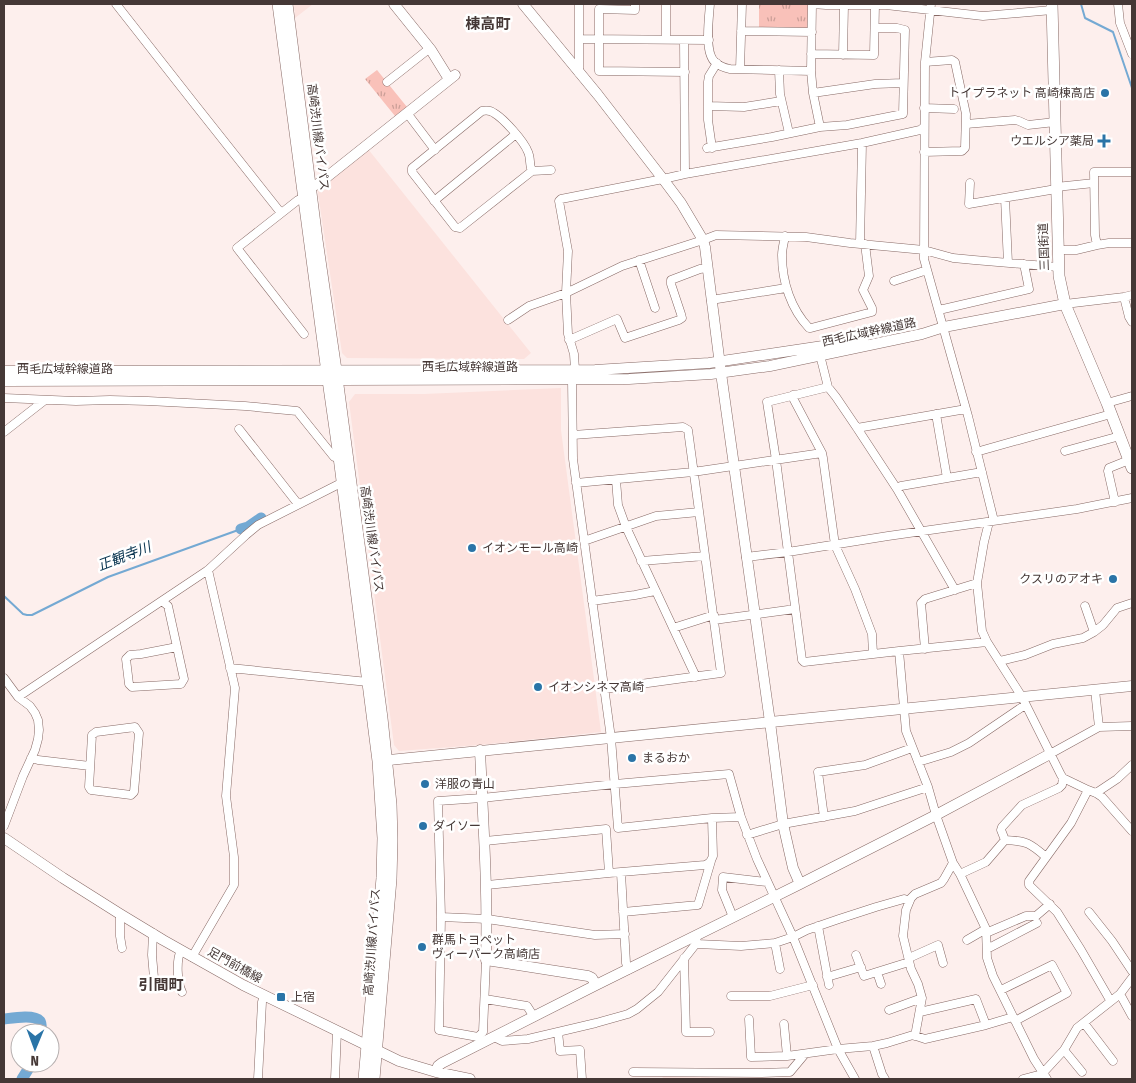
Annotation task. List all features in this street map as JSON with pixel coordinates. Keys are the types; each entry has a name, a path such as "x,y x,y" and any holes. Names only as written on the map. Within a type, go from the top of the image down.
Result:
{"main road":[{"name":"高崎渋川線バイパス","path":"278,4 304,198 332,375 339,457 368,682 391,804 391,879 372,1048 364,1079"},
{"name":"高崎渋川線バイパス","path":"286,4 311,187 332,375 383,760"},
{"name":"三国街道","path":"1052,7 1058,276 1065,304 1130,457"},
{"name":"高崎渋川線バイパス","path":"372,1048 374,1079"}],"street":[{"path":"116,4 281,213"},
{"path":"311,187 318,184 452,77 394,4"},
{"path":"522,4 598,95 663,179 681,203 703,240 783,824 800,884"},
{"path":"579,4 580,73"},
{"path":"635,4 635,10 598,9 599,71 685,72"},
{"path":"666,4 666,39"},
{"path":"710,4 709,52 714,62 724,67 740,69 810,71"},
{"path":"740,69 742,4"},
{"path":"820,127 810,71 812,4 875,4 931,7 983,16 1052,7"},
{"path":"811,54 874,55 875,4"},
{"path":"1118,4 1120,23 1132,54"},
{"path":"843,55 844,5"},
{"path":"931,7 925,62 924,259 966,409 992,521 982,550 977,584 982,631 1024,701 1063,778 1102,797 1132,831"},
{"path":"717,63 709,76 708,82 710,148 820,127 847,125 903,114 905,30 876,28"},
{"path":"741,31 812,32"},
{"path":"580,39 709,40"},
{"path":"684,40 685,174"},
{"path":"387,82 430,48"},
{"path":"924,152 962,151 965,148 966,124 966,114 955,62 952,60 925,62"},
{"path":"779,70 781,101 789,133"},
{"path":"813,93 875,84 903,83"},
{"path":"708,106 744,107 781,101"},
{"path":"924,108 954,109"},
{"path":"532,171 527,149 516,134 492,111 486,110 482,111 412,168 412,172 434,201 455,227 460,228 532,171 551,170"},
{"path":"407,113 435,150"},
{"path":"966,124 1015,120 1028,125 1055,122"},
{"path":"741,817 712,818 618,828 611,738 573,460 574,354 568,334 566,293 568,251 559,201 561,199 685,174 862,143 920,130 924,127"},
{"path":"434,201 516,134"},
{"path":"785,236 782,255 786,288 800,318 809,328 872,312 864,290 869,276 863,244 862,143"},
{"path":"1097,245 1095,235 1094,172 1132,172"},
{"path":"970,183 969,204 1094,183"},
{"path":"304,198 298,200 237,248 304,334"},
{"path":"1005,198 1008,262"},
{"path":"508,320 529,306 566,293 622,266 716,235 785,236 832,240 924,250 953,258 1058,267"},
{"path":"1058,250 1076,250 1118,243 1132,244"},
{"path":"639,260 655,308"},
{"path":"939,310 1029,289 1024,264"},
{"path":"569,340 618,319 625,338 679,320 682,318 671,280 707,268"},
{"path":"894,281 927,270"},
{"path":"711,300 786,288"},
{"path":"1065,304 1132,295"},
{"path":"1124,297 1132,322"},
{"name":"西毛広域幹線道路","path":"573,375 819,351 932,331 944,327 1065,304"},
{"path":"819,351 828,387 898,488 955,590"},
{"name":"西毛広域幹線道路","path":"4,371 332,375 573,375 629,379 721,373 770,366 819,351"},
{"name":"西毛広域幹線道路","path":"4,381 332,375"},
{"path":"828,387 767,402 802,660 804,662 987,642"},
{"path":"793,396 822,453 835,545 855,589 872,634 873,654"},
{"path":"1107,403 1132,396"},
{"path":"4,398 148,401 245,406 297,411 334,457 339,457"},
{"path":"4,432 44,400"},
{"path":"857,428 966,409"},
{"path":"936,414 947,478"},
{"path":"976,452 1111,414"},
{"path":"572,435 683,427 688,430 714,617 721,673 604,689"},
{"path":"239,429 298,504"},
{"path":"1065,451 1120,436"},
{"path":"576,483 693,472 822,453"},
{"path":"1115,502 1108,471 1109,468 1130,457"},
{"path":"898,488 982,472"},
{"path":"616,480 618,505 626,527 696,676"},
{"path":"18,697 208,570 258,525 342,482"},
{"path":"746,557 835,545 1132,498"},
{"path":"584,541 656,516 700,512"},
{"path":"641,561 706,556"},
{"path":"192,956 234,885 234,856 226,796 235,688 208,570"},
{"path":"925,649 921,603 925,600 977,584"},
{"path":"592,601 655,591"},
{"path":"162,601 168,606 177,647 184,679 181,684 132,687 129,684 126,659 130,655 177,647"},
{"path":"1000,661 1024,655 1053,644 1082,638 1094,632 1117,608 1132,603"},
{"path":"1085,606 1094,632"},
{"path":"673,628 714,617 795,609"},
{"path":"899,652 906,731 928,787 953,862 986,931 987,958 993,976 1044,1076"},
{"path":"230,668 368,682"},
{"path":"4,678 18,697 30,706 38,720 38,739 4,826"},
{"path":"383,760 904,708 1024,701 1132,686"},
{"path":"1095,690 1099,727"},
{"path":"918,762 951,752 969,743 1024,701"},
{"path":"440,1075 438,1066 442,1063 628,970 697,940 734,917 936,815 1099,727 1132,726"},
{"path":"135,727 139,733 134,792 131,795 91,790 89,787 90,766 92,735 96,732 135,727"},
{"path":"824,817 818,772 865,766 912,748"},
{"path":"480,750 482,798 485,841 488,919 483,1032 478,1037 439,1030 441,916 438,800 482,798 729,774 747,835 793,937 838,1049 856,1079"},
{"path":"31,758 90,766"},
{"path":"1096,793 1118,779 1132,765"},
{"path":"1005,840 1001,830 1002,827 1022,805 1059,788 1062,785 1063,778"},
{"path":"747,835 783,824 855,811 928,787"},
{"path":"1088,790 1071,823 1029,881 1029,885 1057,912 1110,1000"},
{"path":"623,912 698,905 712,856 712,818"},
{"path":"485,841 606,830 609,873"},
{"name":"足門前橋線","path":"4,838 63,878 153,934 264,995 399,1061 440,1075 467,1079"},
{"path":"1005,840 1026,842 1046,857"},
{"path":"960,874 986,862 1005,840"},
{"path":"486,885 705,865 711,861"},
{"path":"916,1036 922,998 911,970 903,936 906,910 909,901 915,894 941,883 953,862"},
{"path":"621,873 628,970"},
{"path":"734,917 722,890 723,877 767,882"},
{"path":"697,940 741,946 775,942 876,907 904,900 909,901"},
{"path":"967,940 1026,916 1036,916 1050,904"},
{"path":"1089,912 1112,941 1132,971"},
{"path":"120,914 122,948"},
{"path":"441,916 488,919 595,935 625,934"},
{"path":"987,949 1037,923"},
{"path":"818,926 828,981 860,967"},
{"path":"153,934 154,978"},
{"path":"494,1037 502,1041 518,1040 628,1014 658,992 669,980 697,940"},
{"path":"775,942 780,969"},
{"path":"856,955 864,976 909,960 938,946 944,963"},
{"path":"181,950 178,957 179,986 182,992"},
{"path":"684,958 686,1032 710,1032"},
{"path":"486,960 588,976 592,978 596,986"},
{"path":"749,1019 751,1057 787,1056 873,1046 913,1035 925,1039 1014,1019 1067,993 1052,965 1001,990"},
{"path":"877,972 881,984"},
{"path":"1023,1079 1044,1076 1064,1050 1077,1028 1120,994 1132,978"},
{"path":"731,996 770,996 813,985"},
{"path":"1120,994 1132,1016"},
{"path":"258,1079 264,995"},
{"path":"889,1010 922,998"},
{"path":"485,999 526,1006 534,1017"},
{"path":"920,1012 976,999 986,1025"},
{"path":"1084,1023 1113,1062"},
{"path":"784,1024 787,1056"},
{"path":"335,1079 337,1031"},
{"path":"558,1032 560,1050 580,1050 582,1079"},
{"path":"873,1046 885,1079"},
{"path":"1064,1050 1082,1072"},
{"path":"633,1072 763,1076 790,1072 805,1054"}],"shaded area":[{"path":"294,4 313,4 295,18"},
{"path":"368,149 531,353 524,359 347,358 342,353 317,187"},
{"name":"イオンモール高崎","path":"561,388 561,430 601,732 479,745 399,751 394,745 349,402 355,394 424,394"},
{"path":"662,1074 709,1074 710,1079 663,1079"}],"green space":[{"path":"759,4 809,5 809,26 805,30 759,29"},
{"path":"377,70 407,107 395,116 365,79"}],"waterway":[{"path":"1081,4 1085,18 1113,32 1132,88"},
{"name":"正観寺川","path":"241,529 248,527 261,518"},
{"name":"正観寺川","path":"4,596 23,614 32,615 108,577 241,529"},
{"path":"4,1019 33,1018 41,1023"},
{"path":"22,1079 26,1073"}],"place":[{"name":"トイプラネット 高崎棟高店","path":"1105,93"},
{"name":"ウエルシア薬局","path":"1104,141"},
{"name":"イオンモール高崎","path":"472,548"},
{"name":"クスリのアオキ","path":"1113,579"},
{"name":"イオンシネマ高崎","path":"538,687"},
{"name":"まるおか","path":"632,758"},
{"name":"洋服の青山","path":"425,784"},
{"name":"ダイソー","path":"423,826"},
{"name":"群馬トヨペット ヴィーパーク高崎店","path":"422,947"},
{"name":"上宿","path":"281,997"}],"district":[{"name":"棟高町","path":"488,24"},
{"name":"引間町","path":"161,985"}]}
